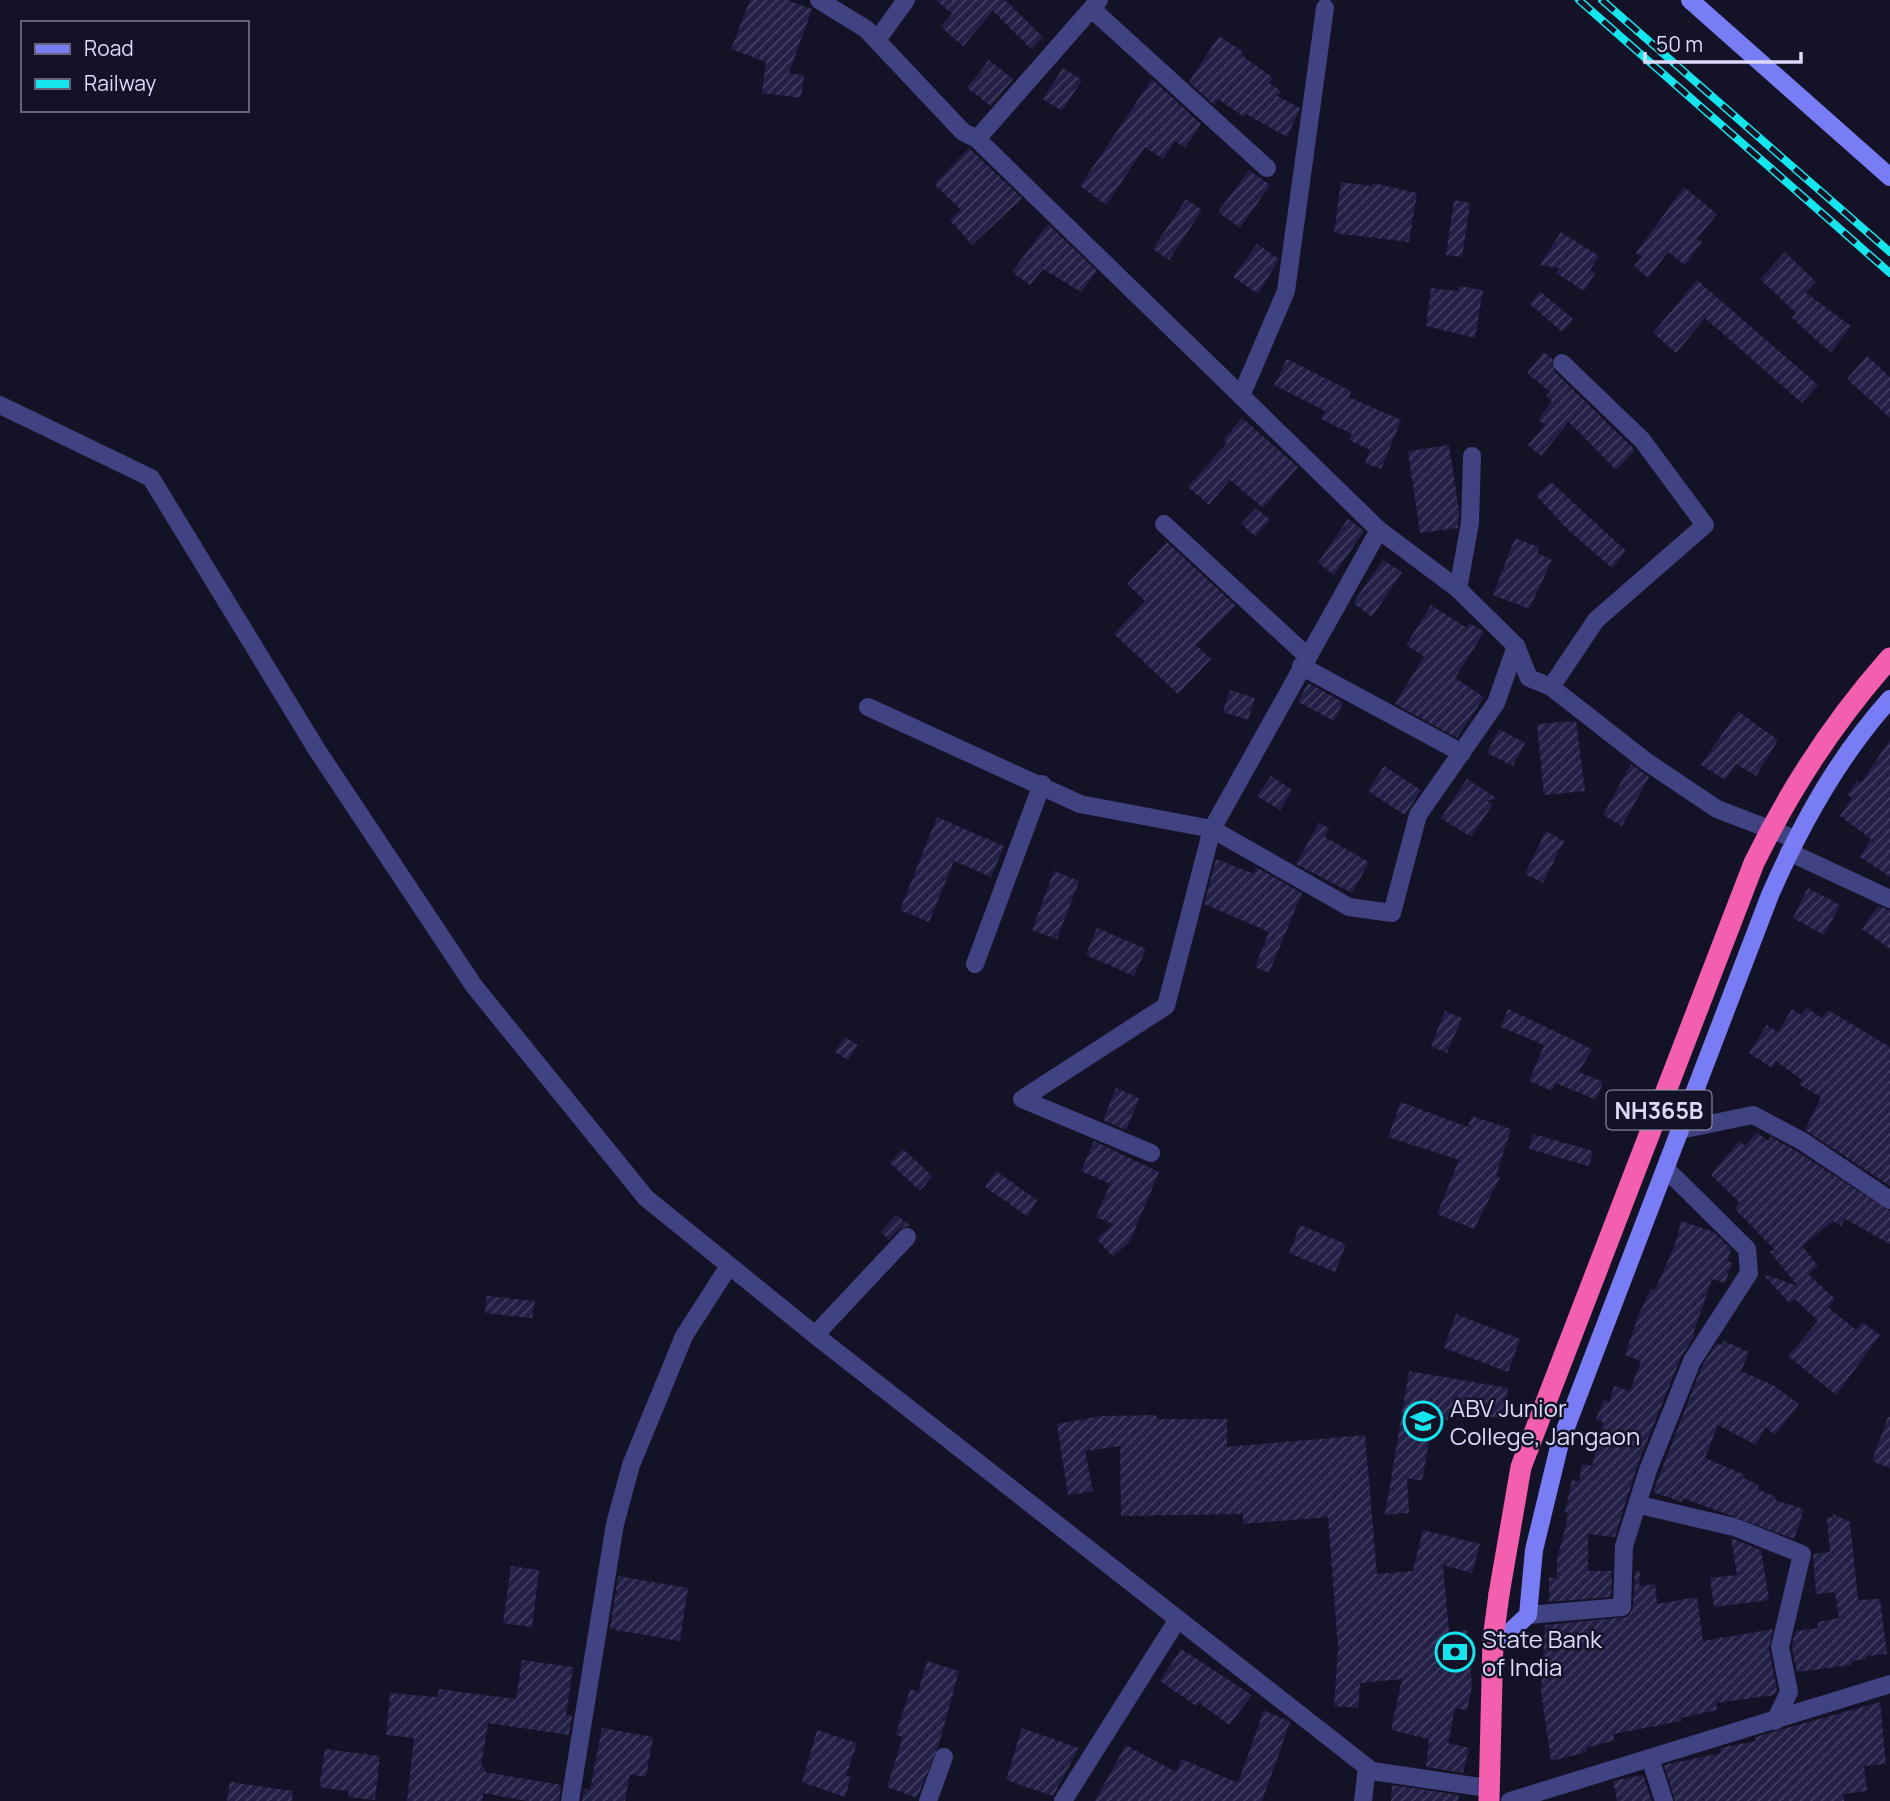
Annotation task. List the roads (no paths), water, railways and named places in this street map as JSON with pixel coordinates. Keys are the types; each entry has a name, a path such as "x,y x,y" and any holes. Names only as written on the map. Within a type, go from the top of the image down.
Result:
{"highway":[{"name":"NH365B","path":"1488,1795 1493,1639 1521,1467 1755,863 1773,825 1816,752 1890,658"}],"street":[{"path":"819,0 866,29 964,132 977,139 1379,530 1458,589 1516,646 1528,678 1551,687 1647,762 1717,808 1792,845 1890,899"},
{"path":"877,40 906,0"},
{"path":"1690,0 1890,177"},
{"path":"977,139 1096,5 1267,168"},
{"path":"1241,396 1286,291 1325,8"},
{"path":"1551,687 1596,620 1705,525 1642,440 1562,363"},
{"path":"0,405 151,478 317,750 474,986 646,1198 815,1335 1371,1771 1488,1795"},
{"path":"1458,589 1470,523 1472,456"},
{"path":"1164,524 1304,661 1462,753"},
{"path":"1151,1153 1022,1099 1166,1006 1212,829 1379,530"},
{"path":"868,707 1042,784 1080,804 1212,829 1349,907 1392,913 1418,815 1496,703 1516,646"},
{"path":"1528,1615 1534,1550 1560,1443 1605,1319 1667,1170 1680,1130 1792,845 1828,782 1867,725 1890,699"},
{"path":"975,964 1042,784"},
{"path":"1680,1130 1753,1115 1802,1141 1890,1200"},
{"path":"1493,1639 1511,1631 1528,1615 1622,1607 1624,1546 1640,1505 1648,1470 1692,1361 1749,1273 1747,1249 1667,1170"},
{"path":"815,1335 907,1237"},
{"path":"569,1801 615,1524 631,1465 684,1336 729,1266"},
{"path":"1640,1505 1734,1527 1802,1554 1780,1647 1788,1692 1775,1720"},
{"path":"1063,1801 1178,1619"},
{"path":"1510,1801 1890,1684"},
{"path":"929,1801 944,1757"},
{"path":"1650,1758 1664,1801"},
{"path":"1363,1801 1367,1767"}],"railway":[{"path":"1579,0 1890,273"},
{"path":"1602,0 1890,252"}],"place":[{"name":"ABV Junior College, Jangaon","path":"1423,1421"},
{"name":"State Bank of India","path":"1455,1652"}]}
